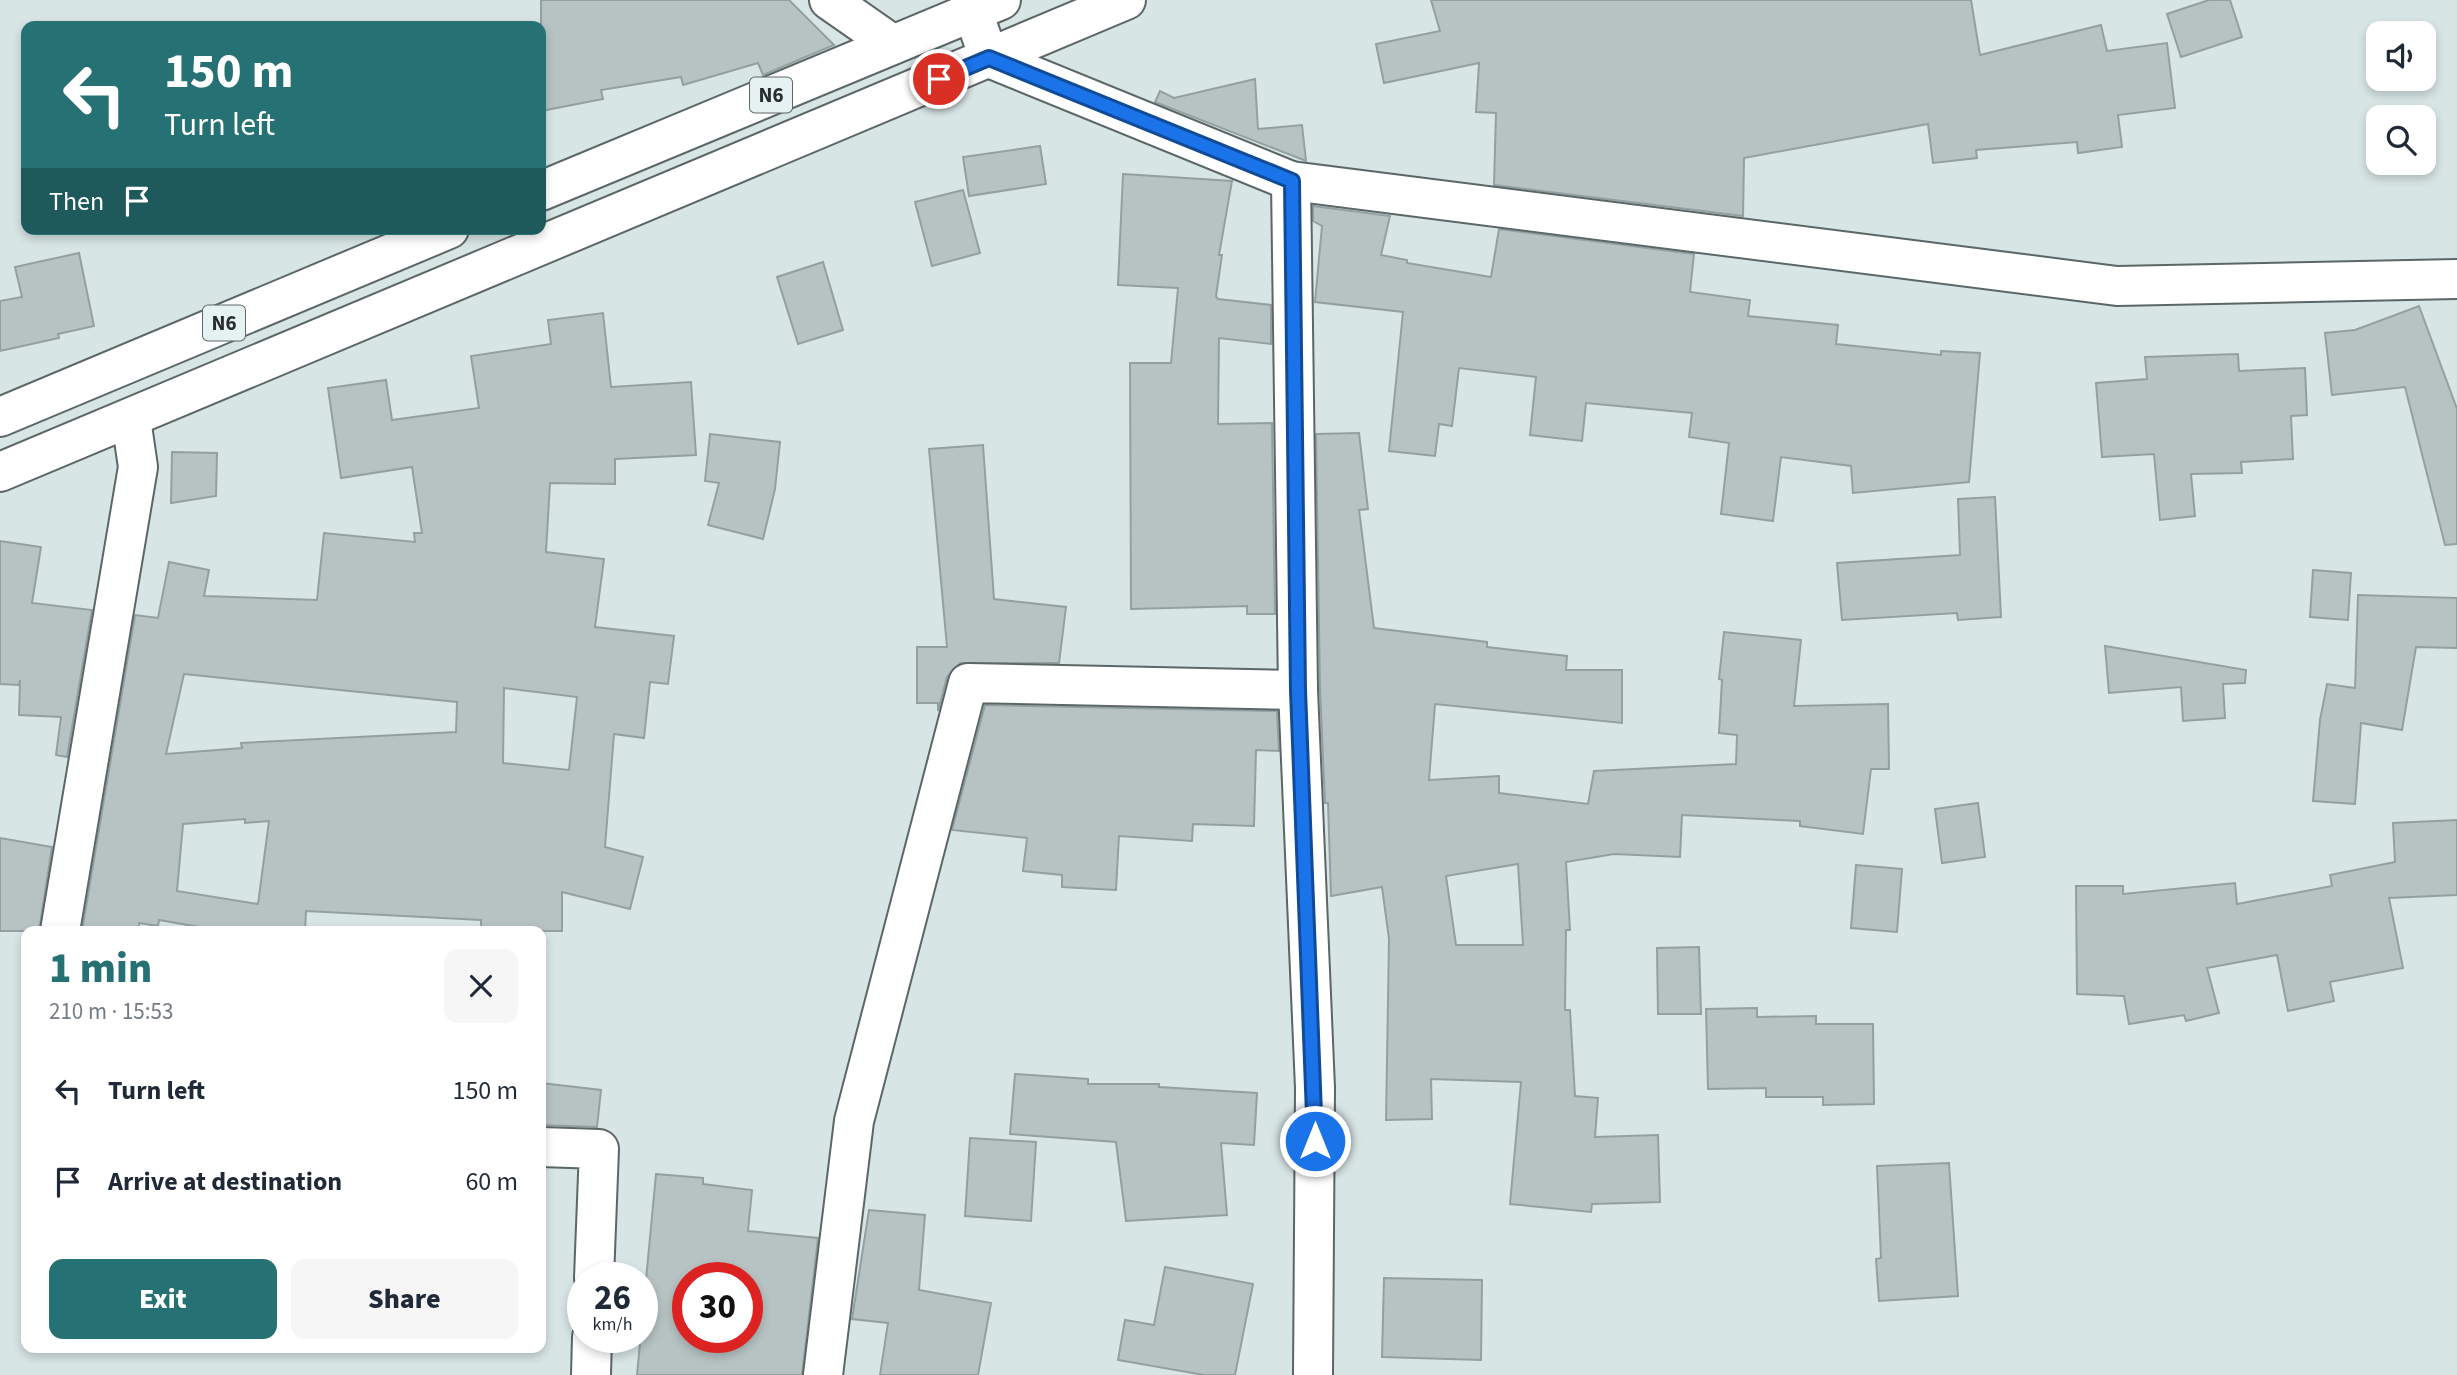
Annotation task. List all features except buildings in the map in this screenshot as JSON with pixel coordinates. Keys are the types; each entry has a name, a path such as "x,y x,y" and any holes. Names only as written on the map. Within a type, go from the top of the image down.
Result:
{"main road":[{"path":"829,0 892,44"},
{"name":"N6","path":"0,472 1126,0"},
{"path":"987,6 989,58 1292,181 2117,286 2457,279"},
{"name":"N6","path":"546,189 987,6"},
{"path":"1292,181 1298,690 1315,1088 1313,1375"},
{"name":"N6","path":"0,416 435,235"},
{"path":"61,926 138,467 131,419"},
{"path":"823,1375 854,1121 968,683 1298,690"},
{"path":"546,1147 599,1149 595,1262"},
{"path":"591,1375 592,1353"}],"route":[{"path":"939,79 989,58 1292,181 1298,690 1315,1141"}]}
